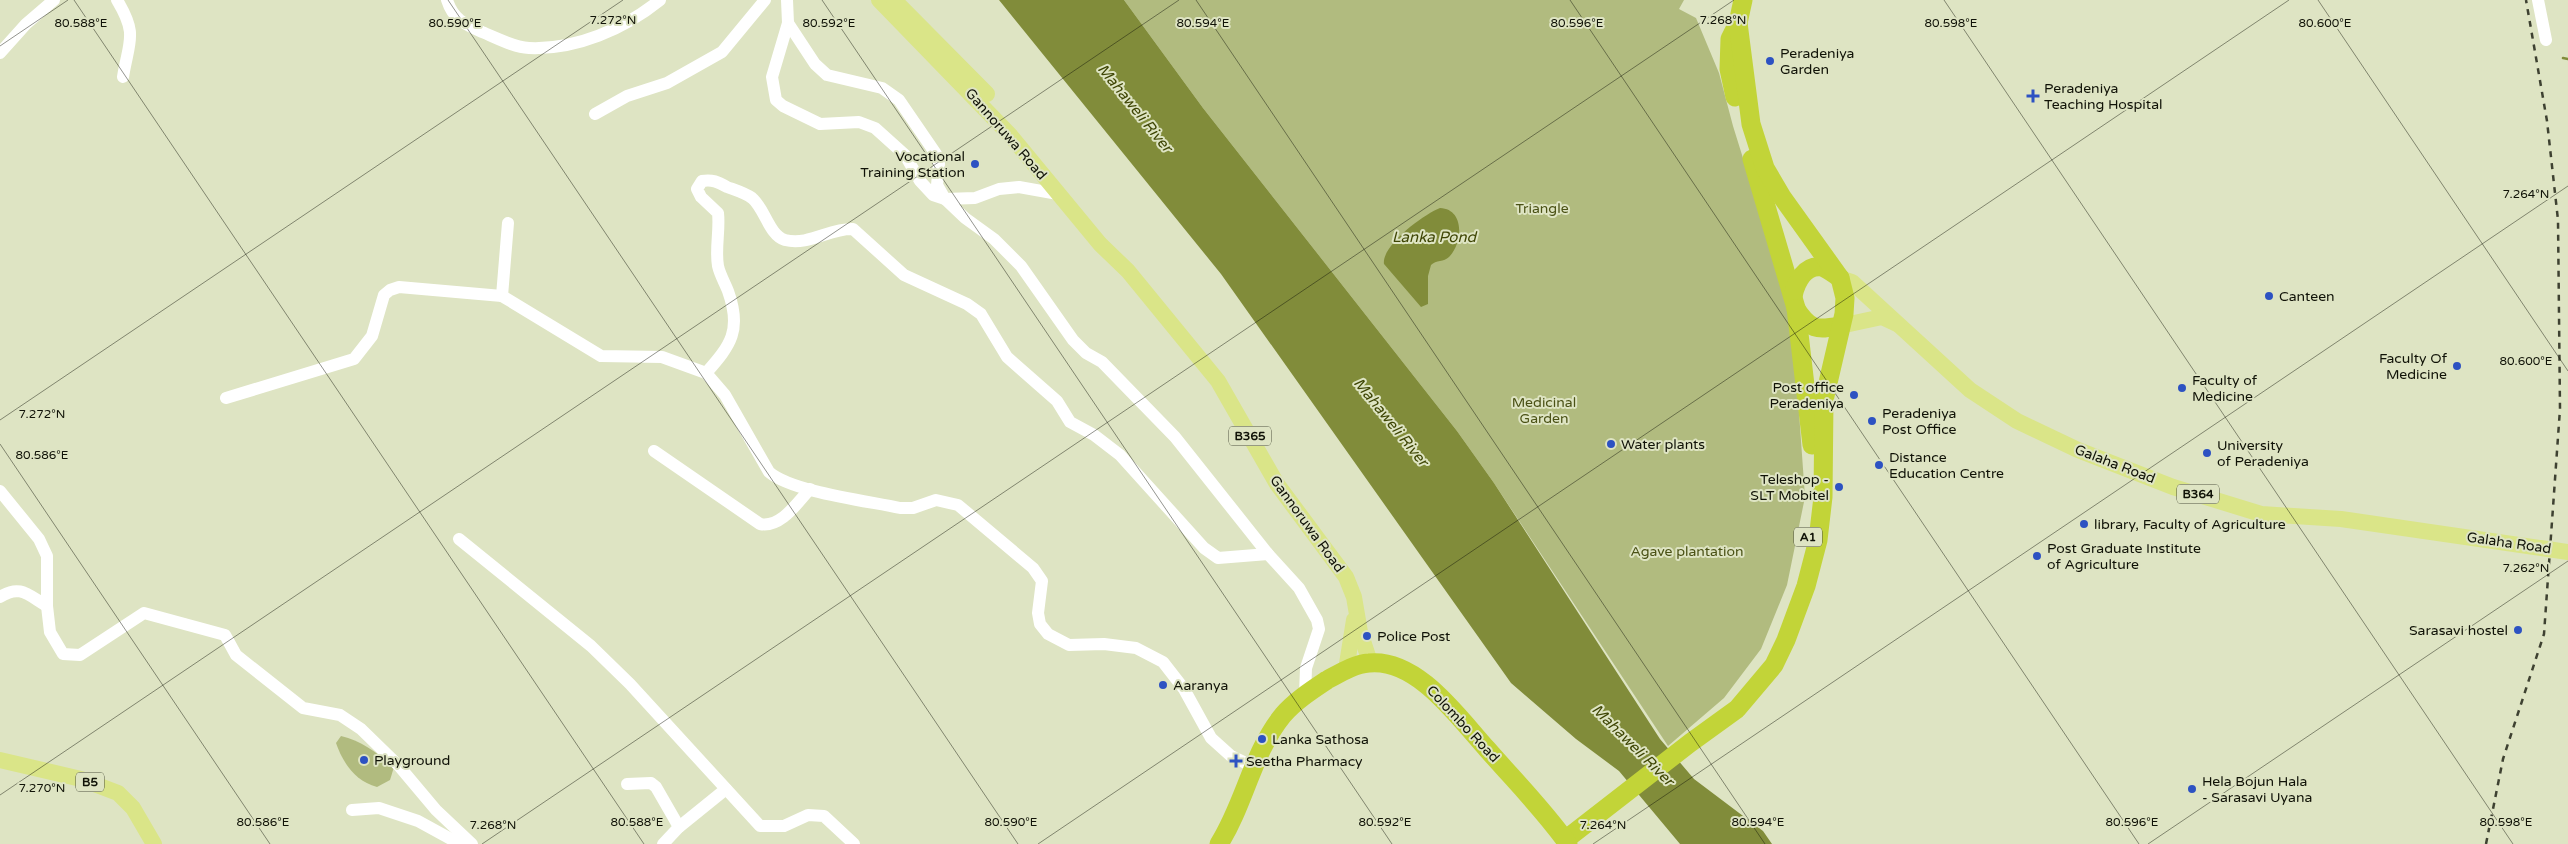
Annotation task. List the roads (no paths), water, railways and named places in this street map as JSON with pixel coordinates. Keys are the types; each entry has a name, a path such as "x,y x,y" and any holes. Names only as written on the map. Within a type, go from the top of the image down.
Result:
{"highway":[{"name":"A1","path":"1690,743 1731,704 1767,658 1786,617 1805,551 1812,515 1814,465 1804,363 1794,302 1755,171 1729,69 1730,39 1738,23 1743,0"},
{"name":"A1","path":"1566,842 1690,743 1737,709 1774,665 1795,619 1818,540 1823,497 1824,400 1845,298 1840,278 1782,197 1765,168 1751,124 1738,23"},
{"path":"1840,278 1823,267 1813,268 1802,274 1794,302 1806,324 1816,329 1840,326"},
{"name":"Colombo Road","path":"1221,843 1254,767 1277,724 1291,706 1305,695 1346,670 1370,662 1387,664 1403,669 1433,691 1502,766 1566,842"}],"main road":[{"name":"Gannoruwa Road","path":"878,0 895,6 960,65 1008,118 1114,247 1128,271"},
{"name":"Gannoruwa Road","path":"895,6 1003,128 1100,244 1128,271 1218,380 1277,484 1346,577 1354,597 1370,662"},
{"name":"Galaha Road","path":"1840,278 1852,282 1904,327 1970,390 2016,421 2078,450 2173,486 2261,514 2341,519 2566,551"},
{"name":"Galaha Road","path":"1840,326 1882,317 1904,327"},
{"name":"Gannoruwa Road","path":"1346,670 1356,610"},
{"name":"B5","path":"0,760 81,779 118,793 133,808 154,844"}],"street":[{"path":"0,53 26,24 54,0"},
{"path":"117,0 129,19 132,36 123,77"},
{"path":"447,0 451,13 461,22 508,43 528,48 590,40 644,13 660,0"},
{"path":"595,114 627,96 667,83 722,52 765,0"},
{"path":"787,0 788,23 772,78 776,100 783,106 820,124 859,122 875,128 905,155 920,181 933,195 945,199 975,198 999,189 1019,187 1058,194"},
{"path":"2538,0 2546,40"},
{"path":"788,23 815,64 827,75 882,88 899,100 936,154 939,164 937,185 945,199 965,218 994,239 1021,266 1073,340 1086,353 1102,362 1175,437 1268,554 1299,588 1317,620 1319,630 1306,668 1305,695"},
{"path":"706,373 721,356 733,337 734,328 729,292 718,269 720,228 718,213 701,197 697,189 702,181 711,179 752,198 766,214 775,233 785,240 809,240 840,228 853,228 904,275 967,304 981,314 1007,357 1057,401 1070,422 1094,435 1120,455 1204,548 1218,558 1268,554"},
{"path":"502,296 508,223"},
{"path":"226,398 354,359 372,336 384,295 390,290 399,287 502,296 601,356 662,357 706,373 725,395 770,472 776,478 810,489 900,508 913,508 936,500 958,505 1033,568 1042,581 1038,613 1040,624 1048,634 1069,645 1104,644 1136,648 1163,662 1184,689 1212,738 1231,756 1254,767"},
{"path":"654,451 760,524 776,523 794,508 810,489"},
{"path":"0,491 39,539 47,556 47,606 50,632 63,654 80,655 144,613 225,635 236,655 303,708 340,715 362,729 399,766 436,810 472,844"},
{"path":"459,539 591,646 630,684 760,826 784,826 808,815 824,816 854,844"},
{"path":"0,597 11,589 18,590 47,606"},
{"path":"627,784 654,784 679,827"},
{"path":"662,844 679,827 726,789"},
{"path":"352,810 379,808 418,821 460,844"}],"water":[{"name":"Mahaweli River","path":"999,0 1124,0 1203,108 1457,431 1494,483 1660,739 1694,779 1763,831 1772,844 1680,844 1619,771 1576,739 1511,683 1221,274"},
{"name":"Lanka Pond","path":"1440,208 1454,214 1458,220 1459,236 1454,251 1449,257 1431,265 1428,276 1428,304 1421,307 1384,264 1385,257 1389,248 1396,240 1414,224"}],"waterway":[{"path":"2563,58 2568,59"}],"railway":[{"path":"2486,844 2503,759 2544,634 2560,409 2558,220 2547,121 2526,0"}],"place":[{"name":"Peradeniya Garden","path":"1770,61"},
{"name":"Peradeniya Teaching Hospital","path":"2033,96"},
{"name":"Vocational Training Station","path":"975,164"},
{"name":"Canteen","path":"2269,296"},
{"name":"Faculty Of Medicine","path":"2457,366"},
{"name":"Faculty of Medicine","path":"2182,388"},
{"name":"Post office Peradeniya","path":"1854,395"},
{"name":"Peradeniya Post Office","path":"1872,421"},
{"name":"Water plants","path":"1611,444"},
{"name":"University of Peradeniya","path":"2207,453"},
{"name":"Distance Education Centre","path":"1879,465"},
{"name":"Teleshop - SLT Mobitel","path":"1839,487"},
{"name":"library, Faculty of Agriculture","path":"2084,524"},
{"name":"Post Graduate Institute of Agriculture","path":"2037,556"},
{"name":"Sarasavi hostel","path":"2518,630"},
{"name":"Police Post","path":"1367,636"},
{"name":"Aaranya","path":"1163,685"},
{"name":"Lanka Sathosa","path":"1262,739"},
{"name":"Playground","path":"364,760"},
{"name":"Seetha Pharmacy","path":"1236,761"},
{"name":"Hela Bojun Hala - Sarasavi Uyana","path":"2192,789"}],"park label":[{"name":"Triangle","path":"1542,208"},
{"name":"Medicinal Garden","path":"1544,410"},
{"name":"Agave plantation","path":"1687,551"}]}
